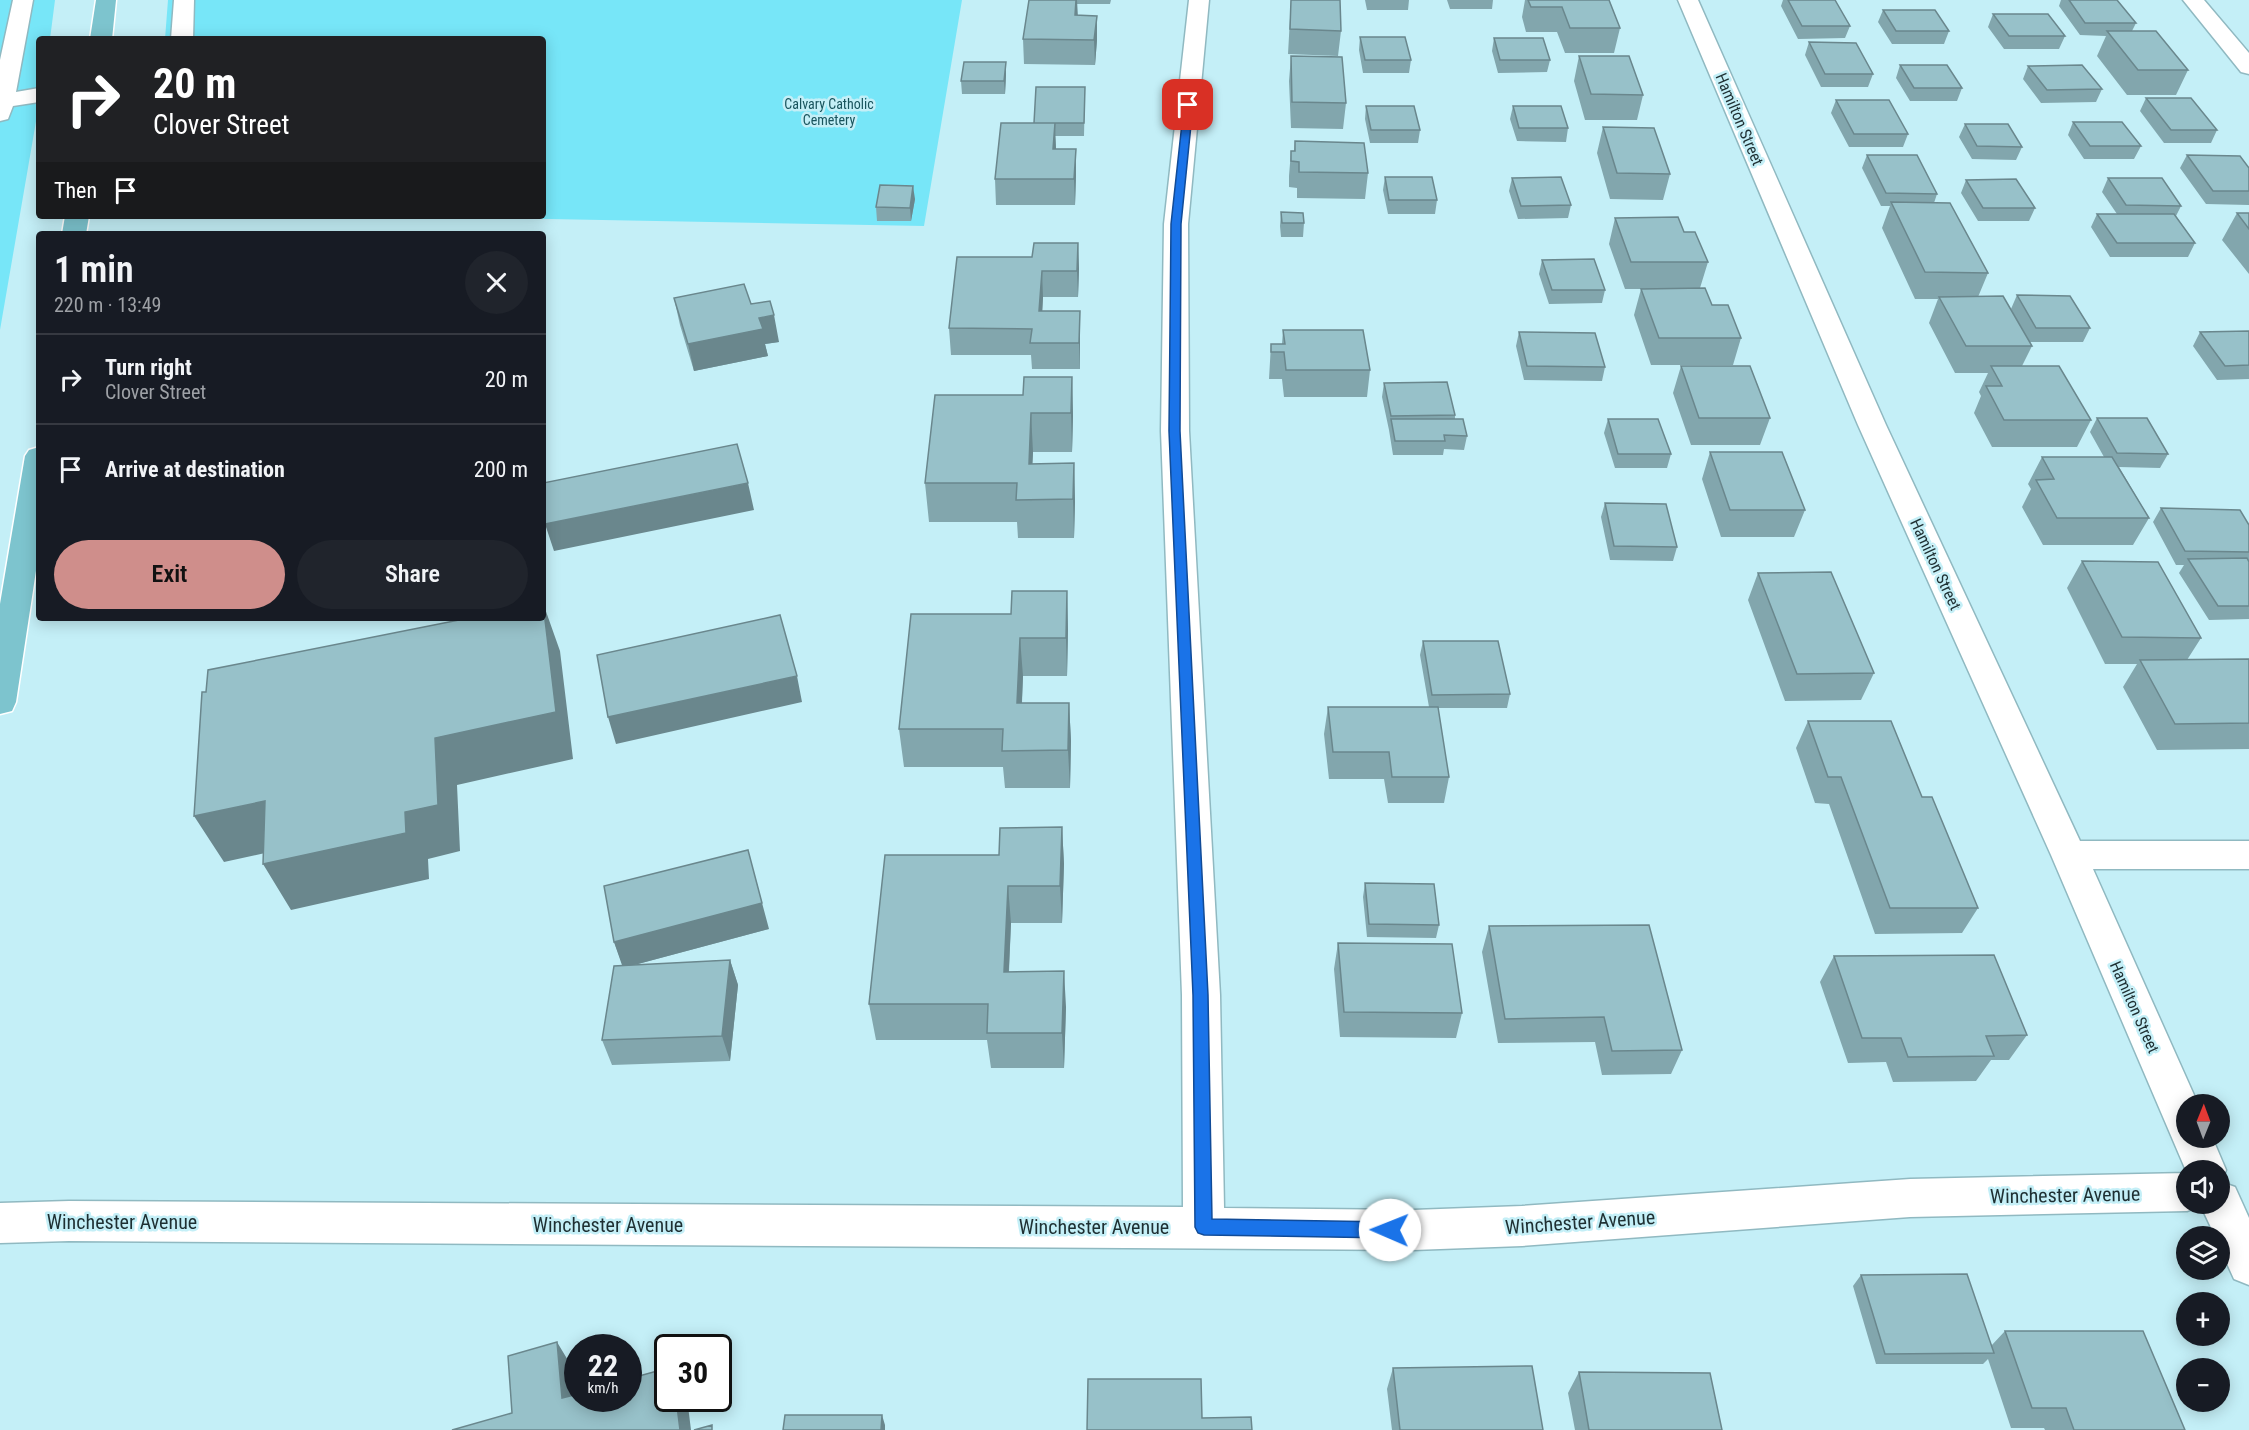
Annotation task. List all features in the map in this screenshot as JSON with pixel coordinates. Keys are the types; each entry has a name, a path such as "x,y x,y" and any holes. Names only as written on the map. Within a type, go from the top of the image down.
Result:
{"main road":[{"path":"101,36 106,0"},
{"path":"0,702 36,475"}],"street":[{"path":"23,0 1,105 36,96"},
{"path":"182,36 184,0"},
{"path":"1199,0 1176,224 1175,431 1201,995 1204,1227"},
{"name":"Hamilton Street","path":"1688,0 1872,426 2069,855 2176,1100"},
{"path":"2193,0 2249,67"},
{"path":"2069,855 2249,855"},
{"name":"Winchester Avenue","path":"0,1223 81,1221 1413,1230 1522,1226 1910,1198 2176,1192"},
{"path":"2226,1214 2249,1265"}],"green space":[{"path":"0,0 55,0 50,36 36,36 36,121 0,330"},
{"name":"Calvary Catholic Cemetery","path":"168,0 962,0 924,226 545,219 546,36 165,36"}],"building":[{"path":"1029,0 1076,0 1075,15 1097,16 1094,40 1023,39"},
{"path":"1291,0 1340,0 1341,31 1290,29"},
{"path":"1528,0 1609,0 1620,28 1570,28 1562,7 1531,7"},
{"path":"1788,0 1835,0 1850,26 1802,26"},
{"path":"2069,0 2117,0 2136,23 2085,23"},
{"path":"1883,10 1935,10 1949,31 1896,31"},
{"path":"1993,14 2048,14 2065,36 2009,36"},
{"path":"2107,31 2156,31 2188,70 2138,70"},
{"path":"1360,37 1405,37 1411,60 1365,60"},
{"path":"1494,38 1543,38 1550,60 1500,60"},
{"path":"1809,42 1856,43 1873,74 1825,74"},
{"path":"1291,56 1342,57 1346,103 1292,102"},
{"path":"1579,56 1629,56 1643,95 1591,94"},
{"path":"964,62 1006,62 1004,81 961,81"},
{"path":"1900,65 1947,65 1962,88 1914,88"},
{"path":"2082,65 2102,89 2047,90 2028,66"},
{"path":"1036,87 1085,87 1084,123 1034,123"},
{"path":"2146,98 2191,98 2217,130 2171,130"},
{"path":"1836,100 1889,100 1908,134 1854,134"},
{"path":"1366,106 1414,106 1420,130 1371,130"},
{"path":"1513,106 1561,106 1568,128 1519,128"},
{"path":"2073,122 2122,122 2141,146 2090,146"},
{"path":"1001,123 1055,123 1053,149 1076,149 1074,179 995,179"},
{"path":"1965,124 2008,124 2022,147 1977,146"},
{"path":"1603,127 1654,128 1670,174 1617,173"},
{"path":"1295,141 1364,143 1368,173 1299,172 1299,162 1291,161 1291,151 1295,151"},
{"path":"1867,155 1917,155 1937,194 1886,193"},
{"path":"2187,155 2240,156 2249,168 2249,191 2213,191"},
{"path":"1385,177 1432,177 1437,200 1389,200"},
{"path":"1561,177 1571,205 1521,206 1512,178"},
{"path":"2108,178 2162,178 2181,206 2126,205"},
{"path":"2016,179 2035,208 1983,208 1966,180"},
{"path":"880,185 913,186 910,208 876,207"},
{"path":"1891,202 1950,203 1988,273 1925,272"},
{"path":"1281,212 1303,213 1304,223 1282,223"},
{"path":"2237,213 2249,213 2249,229"},
{"path":"2097,214 2174,214 2195,243 2117,243"},
{"path":"1678,217 1684,232 1695,232 1708,262 1631,262 1615,218"},
{"path":"1034,243 1078,243 1077,271 1042,271 1039,311 1080,311 1079,343 1030,343 1032,329 949,328 957,257 1032,257"},
{"path":"1594,259 1605,290 1552,290 1542,260"},
{"path":"744,284 751,304 770,301 774,315 759,318 763,329 688,344 674,298"},
{"path":"1705,288 1712,305 1728,305 1741,338 1659,338 1641,289"},
{"path":"2017,295 2070,296 2090,328 2036,328"},
{"path":"2003,296 2032,346 1966,346 1939,297"},
{"path":"1283,330 1363,330 1370,370 1286,370 1284,352 1271,352 1271,344 1285,344"},
{"path":"2249,331 2249,365 2225,366 2200,332"},
{"path":"1519,332 1595,333 1605,367 1527,366"},
{"path":"1681,366 1750,366 1770,418 1699,418"},
{"path":"1991,366 2059,366 2091,420 2004,420 1986,386 2002,386"},
{"path":"1024,377 1072,377 1071,413 1031,413 1029,464 1074,463 1073,499 1016,500 1017,483 925,483 935,395 1023,395"},
{"path":"1447,382 1455,415 1391,416 1384,383"},
{"path":"2097,418 2147,418 2168,454 2117,453"},
{"path":"1391,419 1463,419 1467,436 1444,435 1445,441 1395,441"},
{"path":"1608,419 1658,419 1671,454 1618,454"},
{"path":"737,444 748,483 546,524 546,482"},
{"path":"1710,452 1782,452 1805,510 1730,510"},
{"path":"2042,457 2112,457 2149,518 2057,518 2036,480 2054,479"},
{"path":"1605,503 1666,504 1677,547 1614,546"},
{"path":"2161,508 2240,510 2249,525 2249,552 2185,551"},
{"path":"2247,558 2249,562 2249,606 2218,606 2188,559"},
{"path":"2082,561 2158,562 2201,638 2122,637"},
{"path":"1831,572 1874,673 1797,674 1758,573"},
{"path":"1012,591 1067,591 1066,638 1020,638 1017,703 1069,703 1068,750 1002,751 1003,729 899,729 911,614 1011,614"},
{"path":"780,615 797,676 608,717 597,655"},
{"path":"454,621 545,621 556,712 435,738 438,805 405,812 406,833 263,864 265,801 194,816 202,692 206,692 208,670"},
{"path":"1423,641 1498,641 1510,694 1432,695"},
{"path":"2249,659 2249,723 2175,724 2140,660"},
{"path":"1328,707 1438,707 1449,777 1392,777 1389,752 1333,752"},
{"path":"1808,721 1891,721 1922,797 1932,797 1978,908 1890,908 1841,777 1828,777"},
{"path":"1062,827 1060,886 1008,886 1004,972 1064,971 1062,1033 987,1033 988,1004 869,1004 885,855 999,855 1000,828"},
{"path":"748,850 762,903 614,942 604,886"},
{"path":"1365,883 1434,884 1439,925 1369,924"},
{"path":"1649,925 1682,1050 1612,1051 1604,1017 1505,1019 1489,926"},
{"path":"1338,943 1452,944 1462,1013 1344,1012"},
{"path":"1994,955 2027,1035 1986,1036 1994,1056 1908,1057 1901,1038 1862,1038 1834,956"},
{"path":"730,960 722,1036 602,1040 614,966"},
{"path":"1967,1274 1994,1353 1885,1354 1861,1275"},
{"path":"2005,1331 2143,1331 2185,1430 2074,1430 2066,1408 2032,1408"},
{"path":"557,1342 564,1412 642,1412 642,1375 654,1372 654,1412 678,1412 680,1430 452,1430 512,1413 508,1356"},
{"path":"1532,1366 1543,1430 1400,1430 1393,1368"},
{"path":"1579,1372 1710,1373 1722,1430 1589,1430"},
{"path":"1088,1379 1201,1379 1202,1418 1251,1417 1252,1430 1087,1430"},
{"path":"785,1415 882,1415 881,1430 783,1430"},
{"path":"712,1425 712,1430 694,1430"}],"route":[{"path":"1188,105 1176,224 1175,431 1201,995 1204,1227 1390,1230"}]}
